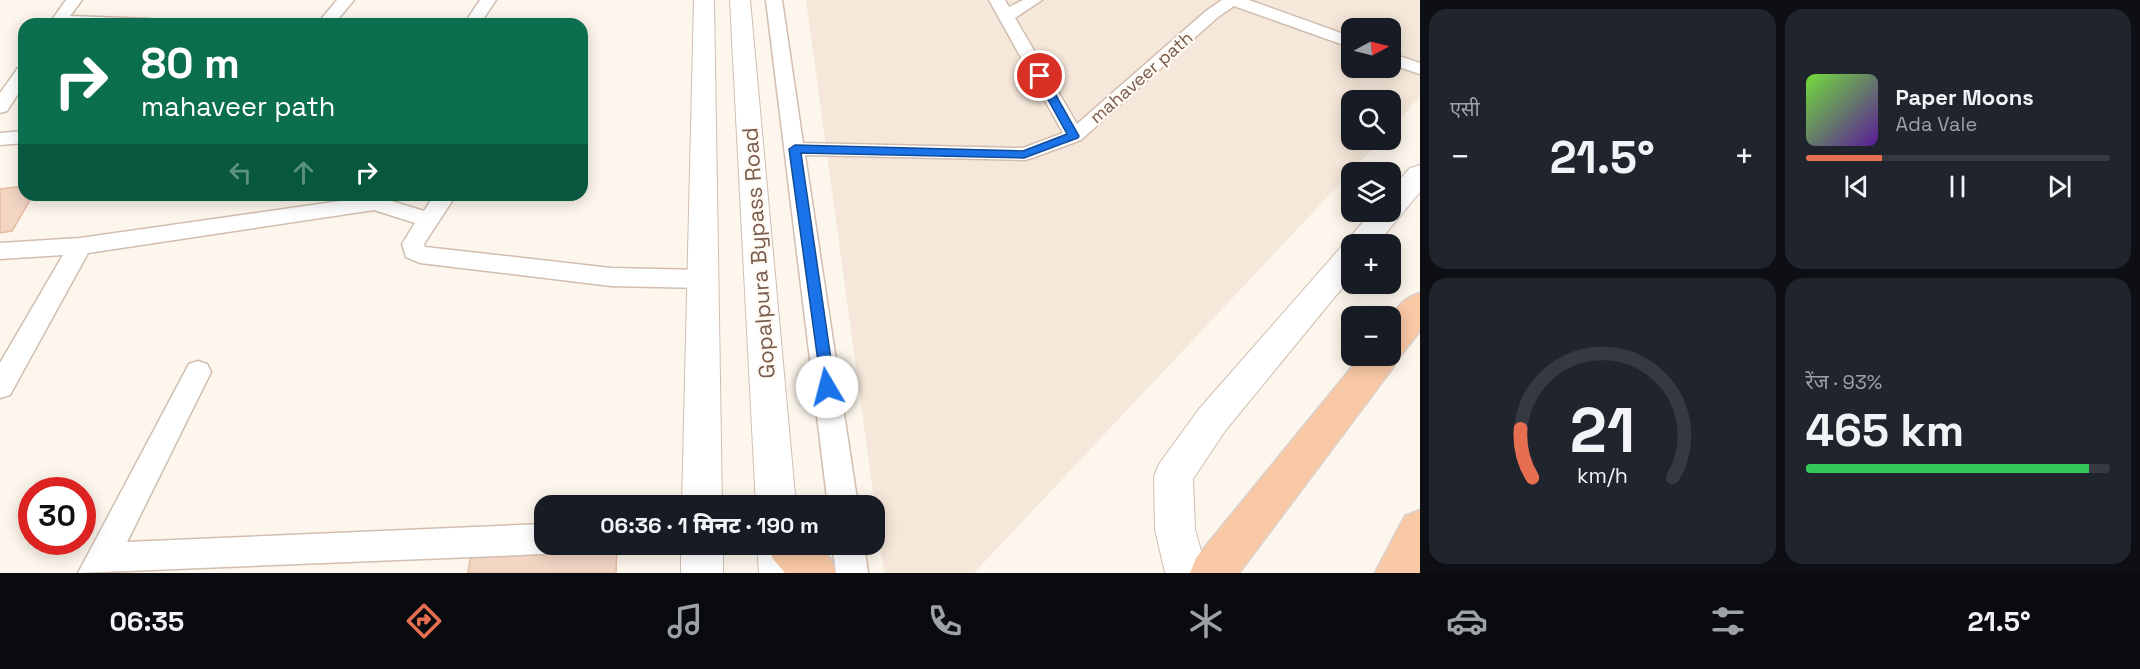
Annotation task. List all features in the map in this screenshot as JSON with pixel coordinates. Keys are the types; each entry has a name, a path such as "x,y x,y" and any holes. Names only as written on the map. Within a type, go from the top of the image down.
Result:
{"highway":[{"path":"1401,330 1420,306"},
{"path":"1212,573 1374,366"},
{"path":"1397,573 1420,530"},
{"path":"798,555 814,573"}],"street":[{"path":"61,18 74,0"},
{"path":"330,18 346,0"},
{"path":"476,18 488,0"},
{"name":"Gopalpura Bypass Road","path":"702,495 704,0"},
{"name":"Gopalpura Bypass Road","path":"740,0 775,495"},
{"path":"774,0 842,495"},
{"path":"1034,0 1001,8 1074,136"},
{"path":"1233,0 1341,39"},
{"name":"mahaveer path","path":"795,149 1024,154 1074,136 1212,14 1233,0"},
{"path":"1401,62 1420,69"},
{"path":"0,107 18,81"},
{"path":"0,140 18,137"},
{"path":"1401,196 1420,174"},
{"path":"441,201 413,244 414,251 420,255 611,277 702,279"},
{"path":"0,251 80,246 375,203 429,220"},
{"path":"1369,234 1379,222"},
{"path":"0,387 80,246"},
{"path":"1186,573 1175,529 1173,476 1212,420 1341,268"},
{"path":"98,565 198,372"},
{"path":"98,565 534,539"},
{"path":"702,555 702,573"},
{"path":"779,555 780,573"},
{"path":"850,555 852,573"}],"shaded area":[{"path":"806,0 1420,0 1420,96 1401,118 1401,90 1341,90 1341,150 1372,150 1360,162 1341,162 1341,183 974,573 884,573 882,555 885,555 885,495 873,495"}],"building":[{"path":"18,187 18,201 30,201 12,231 0,233 0,189"},
{"path":"534,549 534,555 617,555 616,573 468,573 471,552"}],"route":[{"path":"827,387 795,149 1024,154 1074,136 1040,76"}]}
